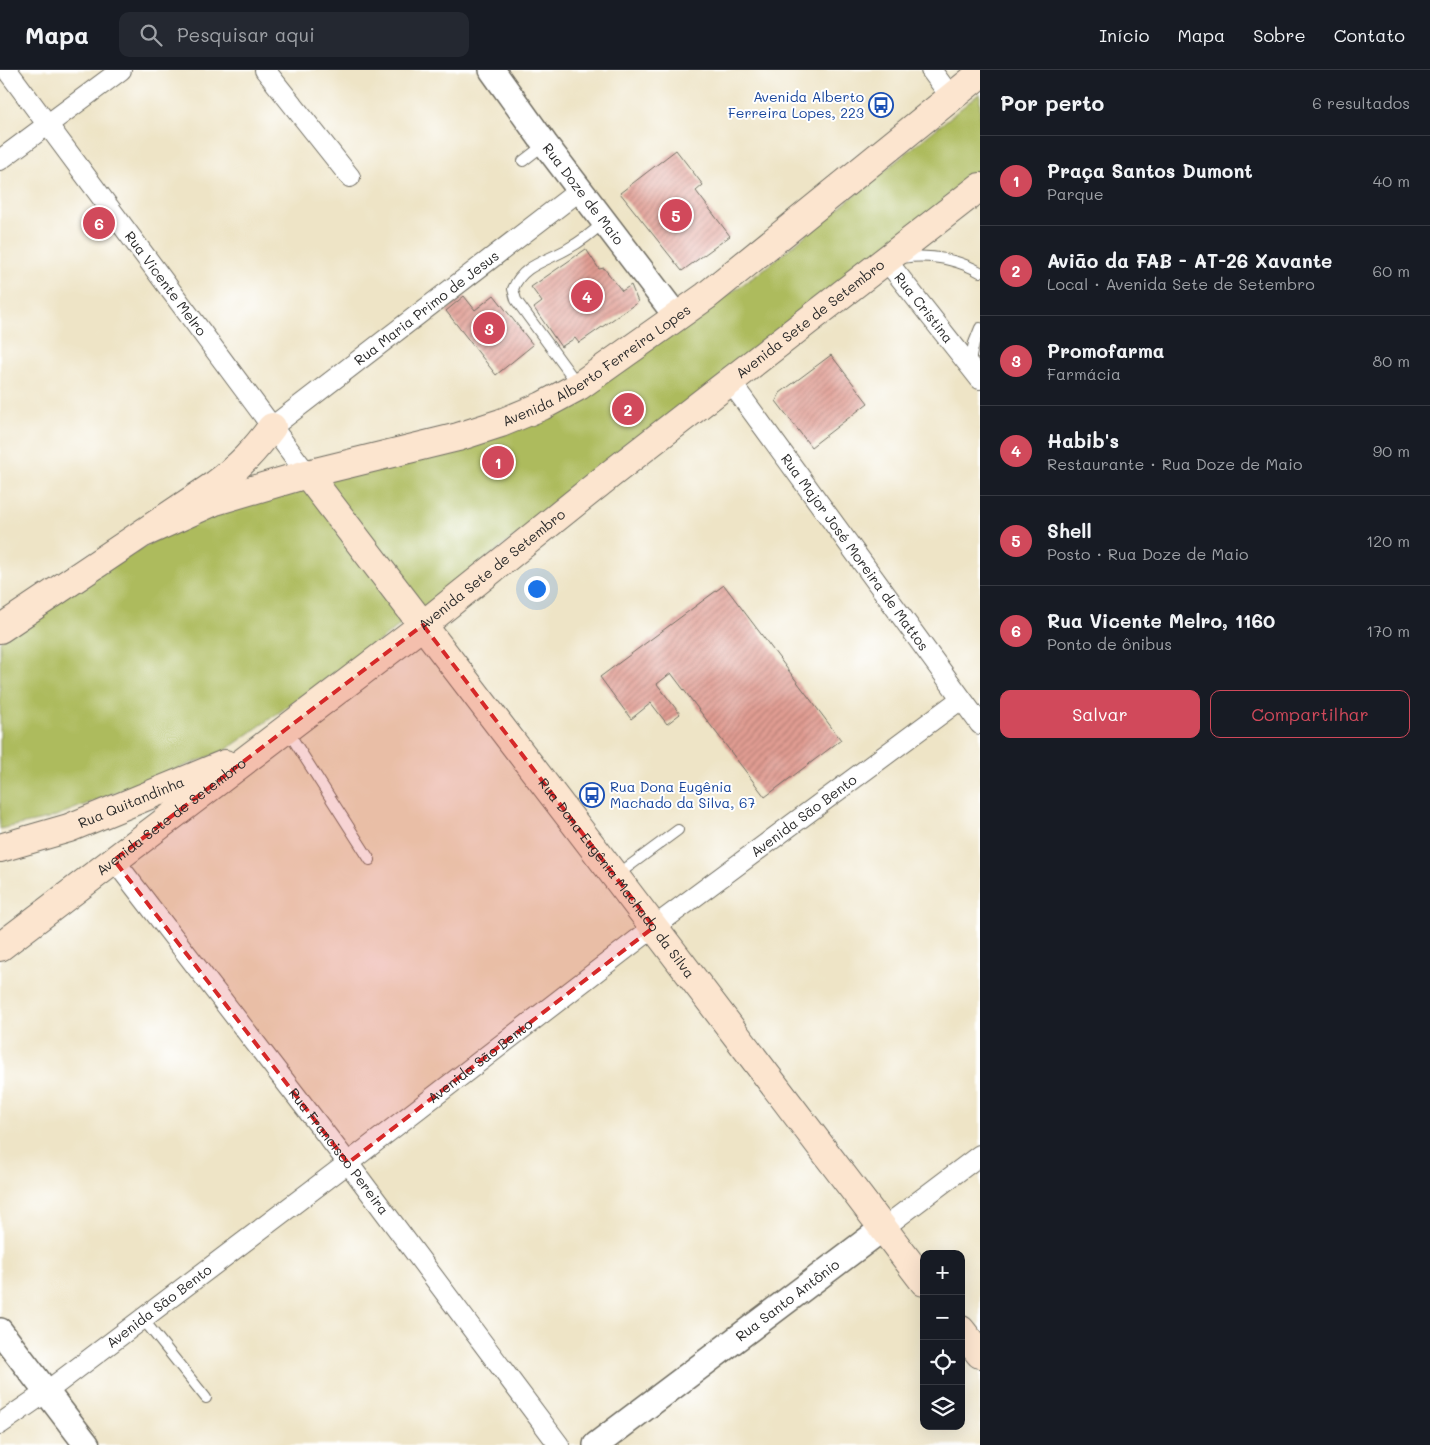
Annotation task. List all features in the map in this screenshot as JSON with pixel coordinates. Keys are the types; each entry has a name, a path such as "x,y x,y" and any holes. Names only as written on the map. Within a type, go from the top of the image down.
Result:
{"main road":[{"name":"Avenida Alberto Ferreira Lopes","path":"146,532 215,501 307,474 458,437 501,423 542,406 579,386 706,296 969,86"},
{"name":"Avenida Sete de Setembro","path":"0,947 423,625 612,472 980,186"},
{"path":"0,629 146,532 240,466 272,427"},
{"name":"Rua Dona Eugênia Machado da Silva","path":"307,474 920,1277"},
{"name":"Rua Quitandinha","path":"0,848 69,828 259,750"},
{"path":"965,1335 980,1354"}],"street":[{"name":"Rua Vicente Melro","path":"7,70 307,474"},
{"path":"0,160 121,70"},
{"path":"265,70 350,177"},
{"name":"Rua Doze de Maio","path":"492,70 544,144 677,317"},
{"path":"931,70 969,86"},
{"name":"Rua Maria Primo de Jesus","path":"272,427 580,190"},
{"name":"Rua Cristina","path":"886,260 975,373"},
{"name":"Rua Major José Moreira de Mattos","path":"730,380 980,724"},
{"name":"Avenida São Bento","path":"0,1424 47,1391 348,1163 654,927 961,699"},
{"name":"Rua Francisco Pereira","path":"114,860 348,1163 560,1445"},
{"name":"Rua Santo Antônio","path":"596,1445 980,1155"},
{"path":"0,1331 87,1445"}],"lane":[{"path":"523,161 544,144"},
{"path":"579,386 516,300 513,289 521,274 534,265 568,250 604,222"},
{"path":"886,260 917,256 938,258 965,264 980,272"},
{"path":"975,373 974,343 980,328"},
{"path":"286,729 370,860"},
{"path":"615,876 678,830"},
{"path":"142,1318 206,1398"}],"highlighted area":[{"path":"423,625 654,927 348,1163 114,860"}],"green space":[{"path":"980,93 980,178 378,642 226,750 48,819 0,829 0,641 62,594 195,518 566,406 758,274"}],"building":[{"path":"676,150 703,185 696,191 730,236 682,271 620,193"},
{"path":"586,249 599,269 604,268 622,291 631,285 638,302 579,343 575,338 561,347 534,308 542,302 531,287"},
{"path":"494,295 533,345 496,375 446,311 464,296 475,310"},
{"path":"831,355 868,403 811,447 776,401 780,393"},
{"path":"724,585 841,740 765,797 671,673 657,684 680,714 667,724 651,703 631,719 600,677"}],"place":[{"name":"Avenida Alberto Ferreira Lopes, 223","path":"881,105"},
{"name":"Shell","path":"676,215"},
{"name":"Rua Vicente Melro, 1160","path":"99,223"},
{"name":"Habib's","path":"587,296"},
{"name":"Promofarma","path":"489,328"},
{"name":"Avião da FAB - AT-26 Xavante","path":"628,409"},
{"name":"Praça Santos Dumont","path":"498,462"},
{"name":"Rua Dona Eugênia Machado da Silva, 67","path":"592,795"}]}
